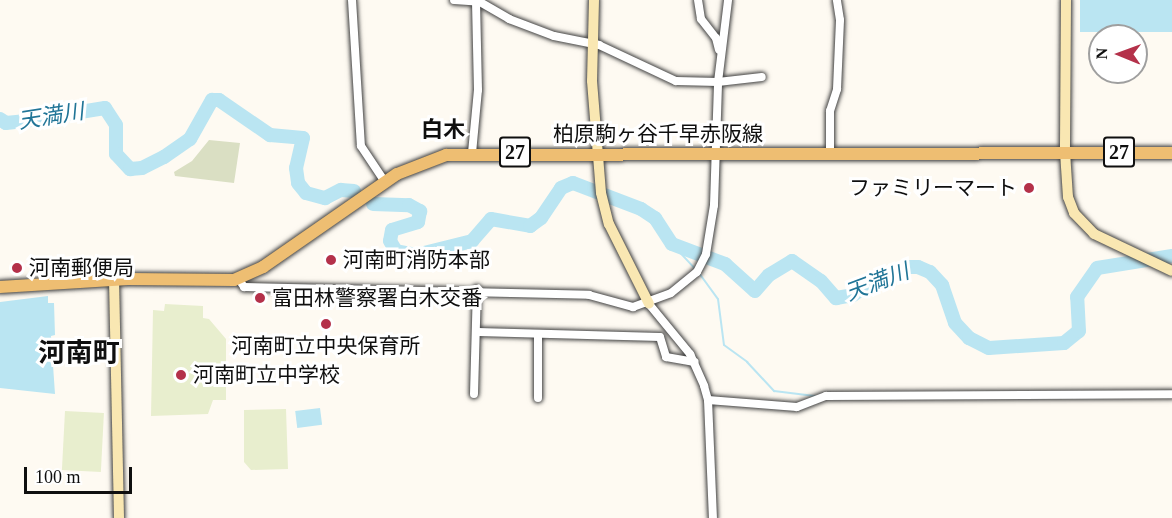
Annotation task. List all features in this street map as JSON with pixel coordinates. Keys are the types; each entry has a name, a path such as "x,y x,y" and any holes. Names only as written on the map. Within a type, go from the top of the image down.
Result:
{"main road":[{"name":"柏原駒ヶ谷千早赤阪線","path":"0,287 114,279 214,282 238,278 278,257 385,182 428,160 472,153 715,155 1172,153"}],"street":[{"path":"352,0 361,146 385,182"},
{"path":"454,0 476,1 554,36 593,43 670,79 718,82 762,77"},
{"path":"594,0 593,43 599,154 606,216 649,304 695,362 708,400 713,518"},
{"path":"698,0 700,19 716,38 720,57"},
{"path":"238,278 244,287 477,290 589,295 633,307 649,304 679,288 702,265 714,205 718,82 728,0"},
{"path":"830,154 830,111 837,89 840,20 837,0"},
{"path":"1066,0 1065,152 1068,198 1074,213 1094,234 1171,271"},
{"path":"472,153 478,90 476,1"},
{"path":"114,279 119,518"},
{"path":"474,394 478,332 477,290"},
{"path":"478,332 660,337 666,357 695,362"},
{"path":"538,335 538,398"},
{"path":"708,400 797,407 826,396 1172,394"}],"green space":[{"path":"209,140 240,143 234,183 175,176 174,172 192,161"},
{"path":"165,304 203,306 203,318 209,319 226,339 226,400 213,400 208,414 151,416 153,310 164,311"},
{"path":"286,409 288,469 251,470 244,462 244,410"},
{"path":"65,411 104,413 101,472 62,470"}],"water":[{"path":"1080,0 1172,0 1172,32 1148,32 1148,24 1088,24 1088,32 1080,32"},
{"path":"48,296 48,303 54,303 55,335 51,336 55,394 0,388 0,302"},
{"path":"320,408 322,425 297,428 295,411"}],"waterway":[{"name":"天満川","path":"0,119 6,123 105,108 116,125 116,154 130,169 142,168 164,157 190,139 212,100 219,100 270,135 303,138 296,168 298,183 306,193 325,198 341,190 354,191"},
{"name":"天満川","path":"373,204 409,205 420,211 418,222 392,230 390,241 396,251 416,255 472,241 491,219 530,226 541,218 561,188 573,183 641,209 655,218 672,244 725,264 755,291 769,275 792,261 821,281 836,298 853,295 868,284 891,277 908,267 918,267 930,272 942,285 955,323 969,338 989,348 1064,343 1079,331 1077,297 1097,268 1172,256"},
{"path":"672,244 695,269"},
{"path":"699,273 718,299 724,345 747,362 774,391 815,396"}],"place":[{"name":"ファミリーマート","path":"1029,188"},
{"name":"河南町消防本部","path":"331,260"},
{"name":"河南郵便局","path":"17,268"},
{"name":"富田林警察署白木交番","path":"260,298"},
{"name":"河南町立中央保育所","path":"326,324"},
{"name":"河南町立中学校","path":"181,375"}],"district":[{"name":"白木","path":"443,130"},
{"name":"河南町","path":"79,354"}]}
